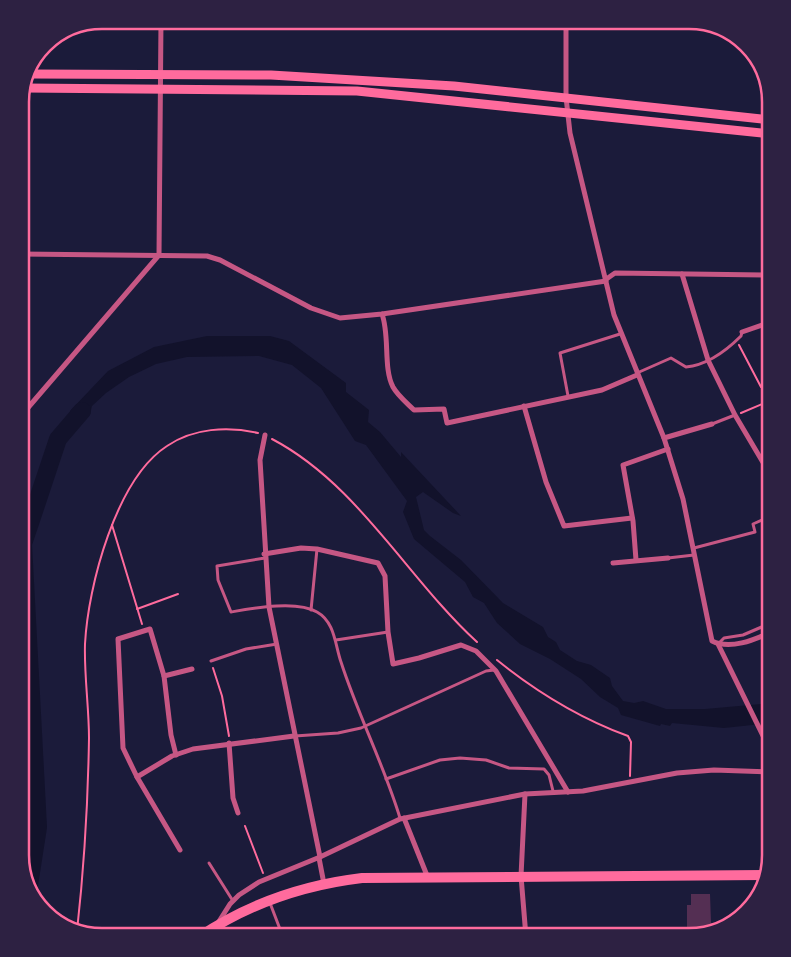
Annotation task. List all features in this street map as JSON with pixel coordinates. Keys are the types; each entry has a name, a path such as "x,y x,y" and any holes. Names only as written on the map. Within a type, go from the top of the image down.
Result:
{"highway":[{"path":"212,928 269,900 324,884 362,878 759,875"}],"main road":[{"path":"34,74 271,75 454,86 762,119"},
{"path":"30,88 356,91 762,133"}],"street":[{"path":"29,407 159,255 161,29"},
{"path":"566,29 567,114 606,280 620,334 668,449 688,518 712,641 718,644 736,644 762,636"},
{"path":"29,254 200,256 220,260 334,317 382,314 606,280 615,273 762,275"},
{"path":"682,274 708,360 734,415 762,461"},
{"path":"382,314 386,325 390,380 396,391 414,410 444,409 447,423 602,390 636,374"},
{"path":"742,332 762,325"},
{"path":"524,406 546,482 564,526 632,518"},
{"path":"664,438 712,424"},
{"path":"265,435 260,455 264,556 269,606 324,884"},
{"path":"636,560 632,518 623,465 668,449"},
{"path":"264,556 301,548 317,549 369,560 381,566 385,576 388,632 393,664 462,645 476,651 494,670 568,792"},
{"path":"613,563 668,558"},
{"path":"176,755 171,736 164,676 150,629 118,639 123,748 137,777 180,850"},
{"path":"718,644 762,731"},
{"path":"164,676 192,669"},
{"path":"137,777 176,755 193,749 294,736"},
{"path":"230,743 233,798 238,813"},
{"path":"217,925 233,901 247,889 265,879 319,857 402,819 525,794 553,791 568,792 677,773 714,770 762,772"},
{"path":"525,794 520,876 525,928"},
{"path":"402,819 428,878"}],"lane":[{"path":"636,374 671,358 686,367 708,360 726,350 737,340 742,332"},
{"path":"568,396 560,353 620,334"},
{"path":"712,424 734,415"},
{"path":"694,548 755,532 753,524 762,520"},
{"path":"311,610 317,549"},
{"path":"668,558 695,555"},
{"path":"264,556 217,566 218,580 231,612 269,606 311,610 320,614 327,621 336,640 351,694 402,819"},
{"path":"718,644 724,638 743,635 762,627"},
{"path":"336,640 388,632"},
{"path":"211,661 246,649 277,644"},
{"path":"294,736 338,733 361,728 486,671 494,670"},
{"path":"386,780 440,760 470,758 509,768 544,769 549,775 553,791"},
{"path":"209,863 233,901"},
{"path":"269,900 280,928"}],"path":[{"path":"737,340 762,388"},
{"path":"734,415 762,404"},
{"path":"78,924 85,835 89,738 86,636 94,580 112,525 130,490 148,462 167,446 190,434 215,429 243,430 265,435 301,458 342,493 447,613 479,645"},
{"path":"112,525 144,630"},
{"path":"138,610 178,594"},
{"path":"497,660 554,701 591,722 628,736 631,742 631,782"},
{"path":"211,661 222,696 230,743"},
{"path":"245,826 265,879"}],"shaded area":[{"path":"207,336 270,336 289,341 346,383 346,392 369,410 368,422 380,432 401,457 401,452 461,516 453,513 423,492 416,497 424,530 461,560 503,603 543,627 548,637 556,642 560,650 577,661 591,665 610,678 612,686 623,701 634,703 643,701 666,709 705,709 762,704 762,724 724,728 672,723 670,726 661,724 660,726 621,715 618,708 600,697 581,679 550,659 520,644 497,623 484,603 473,597 465,582 414,539 403,512 407,501 366,445 355,441 321,388 292,365 259,356 187,357 156,364 129,377 106,393 92,406 90,415 59,434 71,419 70,411 108,371 154,347"}],"building":[{"path":"691,894 710,894 711,923 713,924 703,927 687,928 687,905 691,905"}],"waterway":[{"path":"29,526 58,439 82,411"},
{"path":"29,657 38,827 31,873"}]}
